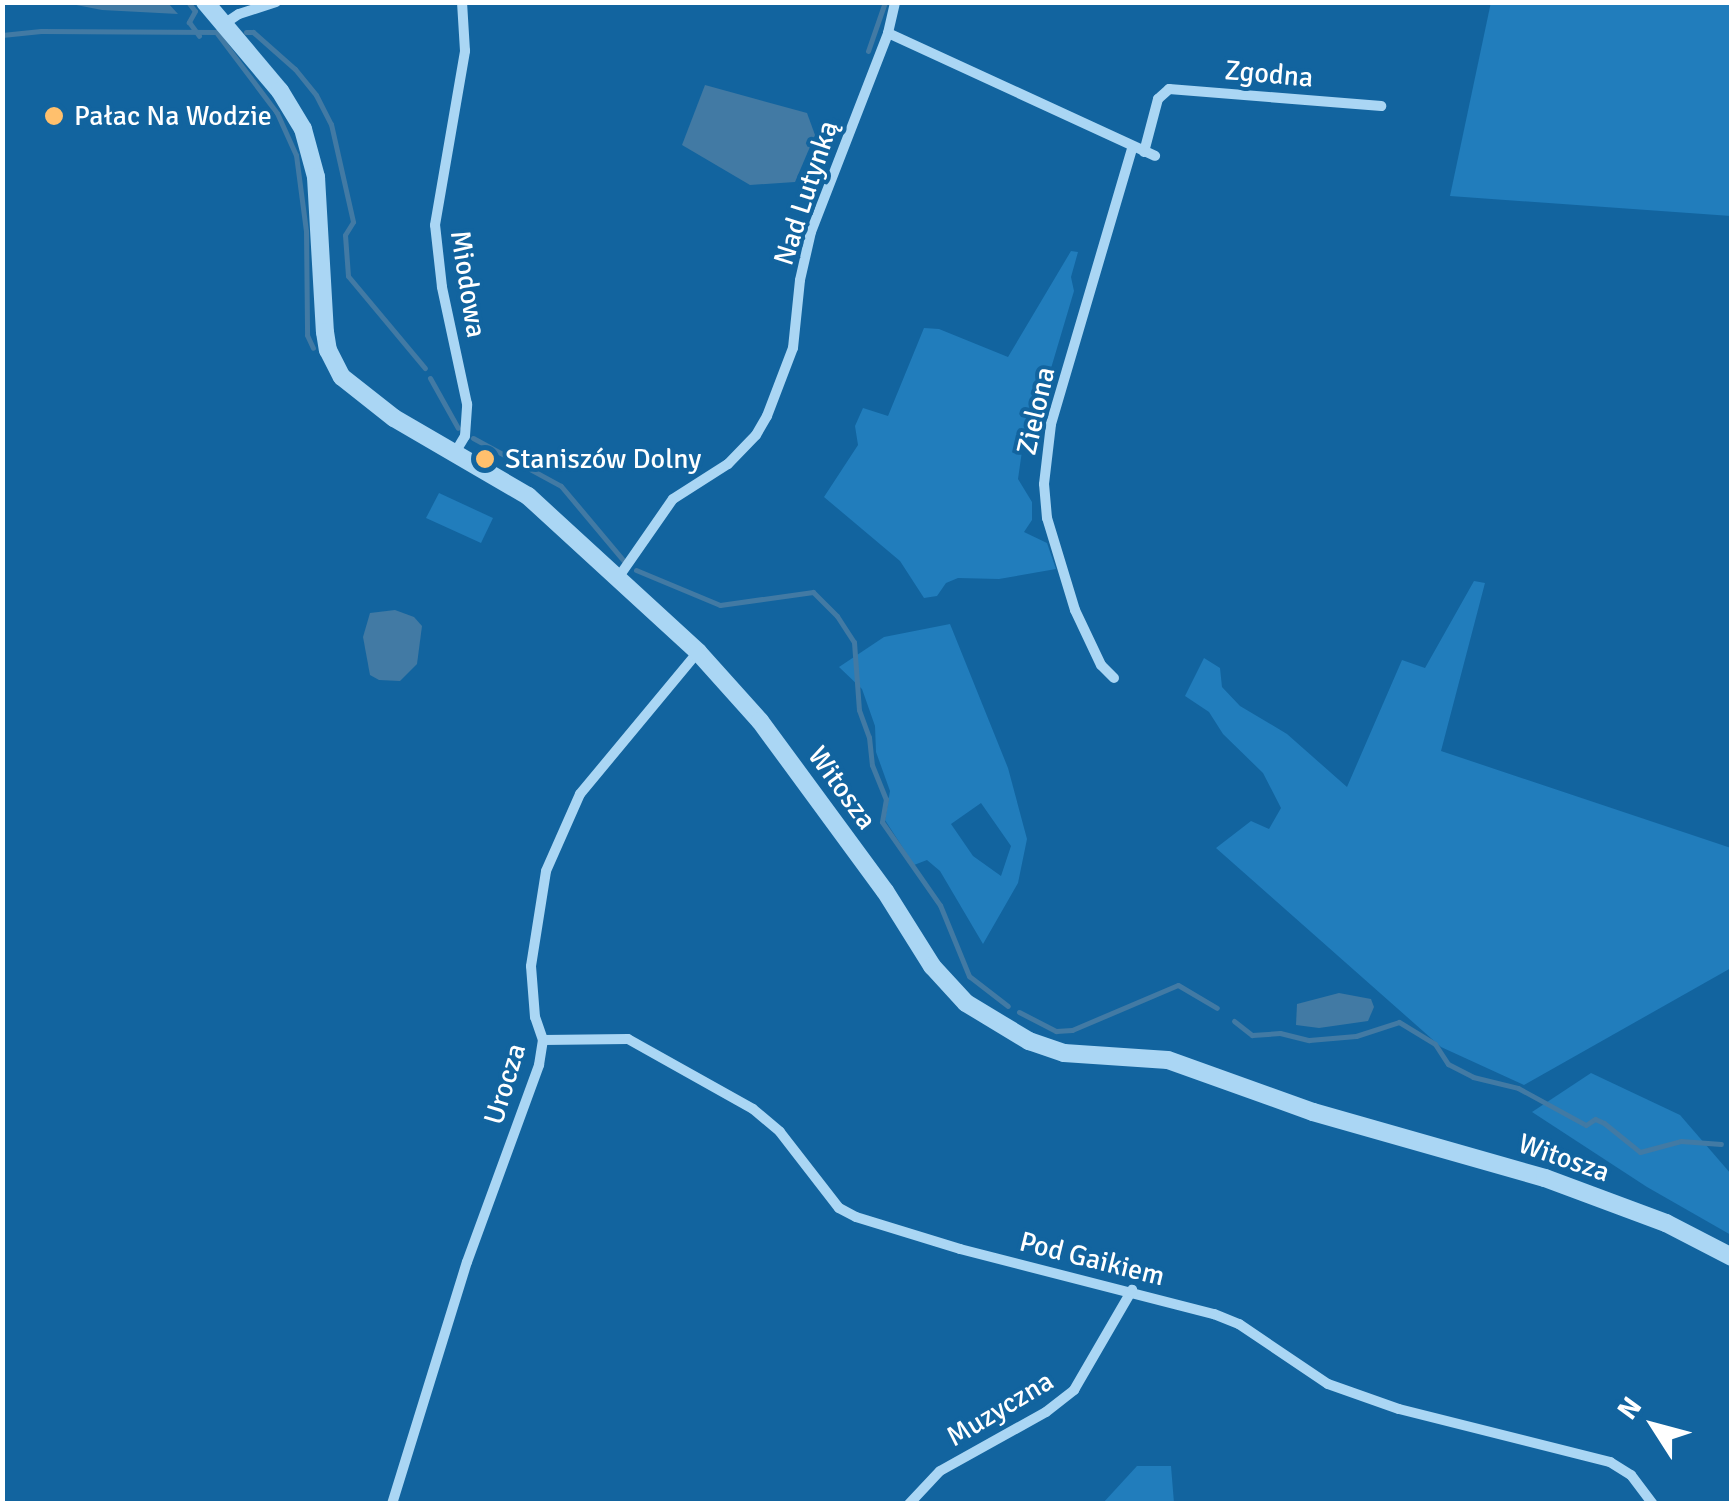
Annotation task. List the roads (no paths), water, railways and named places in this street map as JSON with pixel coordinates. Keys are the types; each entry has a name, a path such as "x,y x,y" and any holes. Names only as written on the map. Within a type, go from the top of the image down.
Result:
{"street":[{"name":"Witosza","path":"206,2 280,90 303,129 316,178 328,350 342,377 394,418 536,503 698,652 760,721 885,891 932,966 966,1004 1003,1028 1064,1053 1168,1060 1312,1112 1545,1178 1666,1222 1732,1258"},
{"path":"224,24 239,14 276,2"},
{"name":"Miodowa","path":"456,452 468,422 442,286 435,225 465,51 462,2"},
{"name":"Nad Lutynką","path":"618,578 672,500 728,464 756,435 767,416 793,348 800,280 811,232 888,33 895,2"},
{"path":"888,33 1132,148"},
{"name":"Zgodna","path":"1132,148 1150,154 1158,100 1168,89 1381,106"},
{"name":"Zielona","path":"1114,678 1101,665 1074,610 1048,518 1044,484 1051,424 1132,148"},
{"name":"Urocza","path":"392,1504 466,1262 539,1065 543,1040 533,1001 532,946 542,884 559,838 590,779 698,652"},
{"name":"Pod Gaikiem","path":"543,1040 628,1038 754,1109 780,1132 839,1208 856,1217 960,1249 1132,1290 1239,1324 1310,1376 1374,1401 1610,1462 1631,1476 1653,1504"},
{"name":"Muzyczna","path":"909,1504 940,1471 1046,1412 1074,1390 1132,1290"}],"waterway":[{"path":"188,2 195,11 189,22 199,36"},
{"path":"868,51 885,2"},
{"path":"2,35 41,31 216,32 277,113 296,155 306,231 307,335 313,348"},
{"path":"246,32 253,32 295,69 316,95 331,124 353,222 345,235 348,276 425,368"},
{"path":"430,378 458,428"},
{"path":"473,438 561,486 624,561"},
{"path":"636,570 720,605 813,592 837,616 854,642 859,710 869,737 872,765 886,799 882,822 940,905 969,976 1008,1006"},
{"path":"1019,1012 1056,1031 1072,1030 1178,985 1217,1008"},
{"path":"1234,1021 1252,1035 1280,1033 1309,1040 1356,1036 1399,1022 1435,1044 1448,1064 1473,1077 1518,1088 1586,1125 1595,1119 1604,1123 1640,1152 1681,1141 1721,1144"}],"place":[{"name":"Pałac Na Wodzie","path":"54,116"},
{"name":"Staniszów Dolny","path":"485,459"}]}
